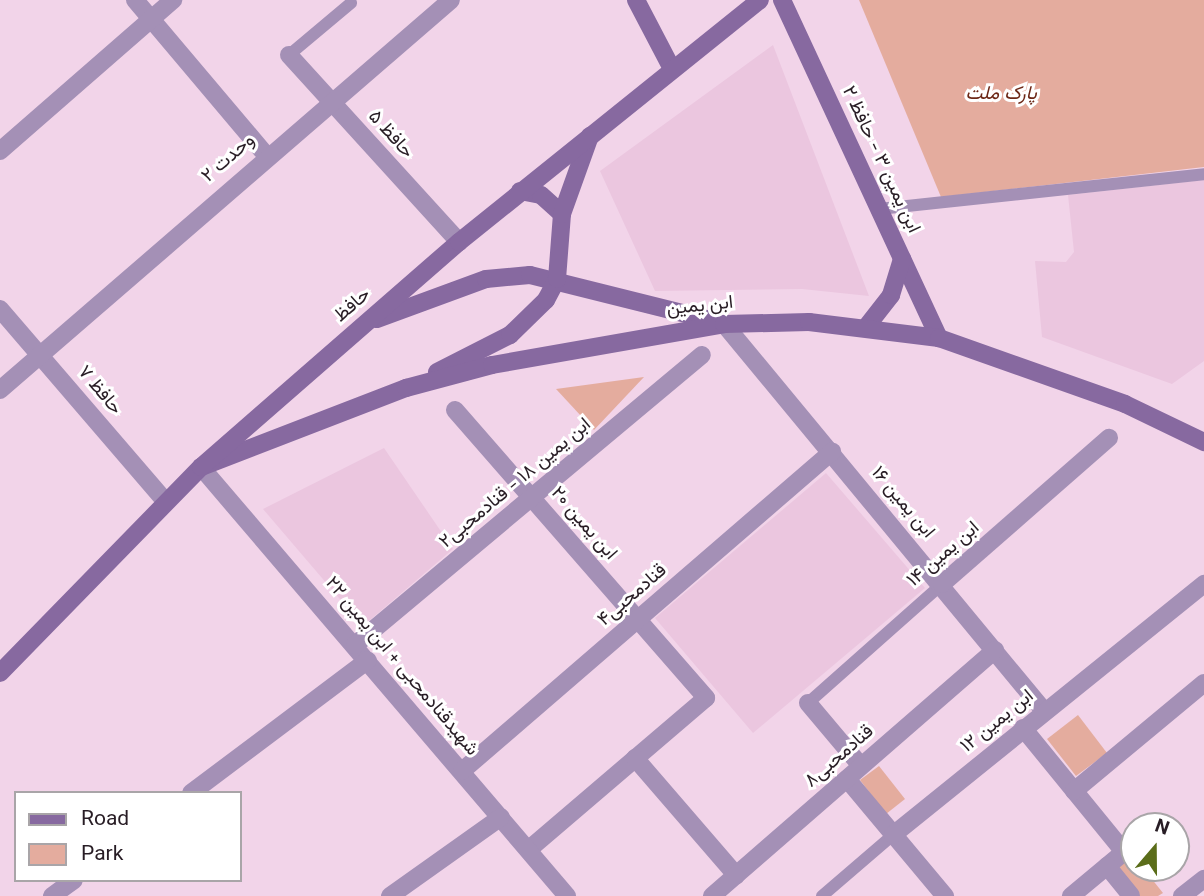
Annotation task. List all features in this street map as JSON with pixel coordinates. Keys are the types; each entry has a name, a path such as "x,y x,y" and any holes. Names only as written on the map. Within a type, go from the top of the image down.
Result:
{"main road":[{"path":"636,0 671,67"},
{"name":"حافظ","path":"0,673 201,467 520,191 671,67 760,0"},
{"name":"ابن یمین ۳ - حافظ ۲","path":"782,0 939,338"},
{"path":"406,388 510,335 546,300 557,279 562,214 591,133"},
{"path":"520,191 541,195 562,214"},
{"path":"867,326 891,295 902,259"},
{"path":"365,324 486,279 557,279 724,324"},
{"name":"ابن یمین","path":"201,467 406,388 566,348 724,324 867,326 939,338 1125,404 1204,442"}],"street":[{"path":"135,0 266,155"},
{"path":"0,150 173,0"},
{"name":"وحدت ۲","path":"0,390 329,99 451,0"},
{"name":"حافظ ۵","path":"289,55 459,242"},
{"name":"حافظ ۷","path":"0,309 165,501"},
{"name":"ابن یمین ۱۶","path":"724,324 942,584 1044,711"},
{"name":"ابن یمین ۱۸ - قنادمحبی۲","path":"355,645 702,355"},
{"name":"ابن یمین ۲۰","path":"455,410 706,698 635,758"},
{"name":"ابن یمین ۱۴","path":"942,584 1109,438"},
{"name":"قنادمحبی۴","path":"462,771 832,452"},
{"name":"شهیدقنادمحبی + ابن یمین ۲۲","path":"201,467 567,896"},
{"name":"ابن یمین ۱۲","path":"893,835 1204,584"},
{"name":"قنادمحبی۸","path":"712,896 995,650"},
{"path":"194,791 368,660"},
{"path":"1074,791 1204,683"},
{"path":"808,703 861,766"},
{"path":"1023,728 1124,852 1071,896"},
{"path":"529,849 635,758 736,875"},
{"path":"847,779 941,895"},
{"path":"390,896 501,817"},
{"path":"1107,866 1131,896"},
{"path":"1182,896 1204,879"}],"lane":[{"path":"289,55 351,2"},
{"path":"879,209 1204,174"},
{"name":"ابن یمین ۱۴","path":"808,703 942,584"},
{"name":"ابن یمین ۱۲","path":"822,896 893,835"}],"shaded area":[{"path":"773,45 869,296 802,289 655,291 600,171"},
{"path":"1204,180 1204,361 1172,384 1042,337 1035,261 1066,262 1074,252 1068,195"},
{"path":"384,448 453,549 363,626 263,509"},
{"path":"826,473 925,588 753,733 655,618"}],"green space":[{"name":"پارک ملت","path":"859,0 1204,0 1204,167 941,197"},
{"path":"644,377 594,430 556,389"},
{"path":"1078,715 1107,753 1076,776 1047,739"},
{"path":"879,766 905,799 886,814 860,780"},
{"path":"1127,882 1154,882 1163,893 1158,896 1138,896"}]}
